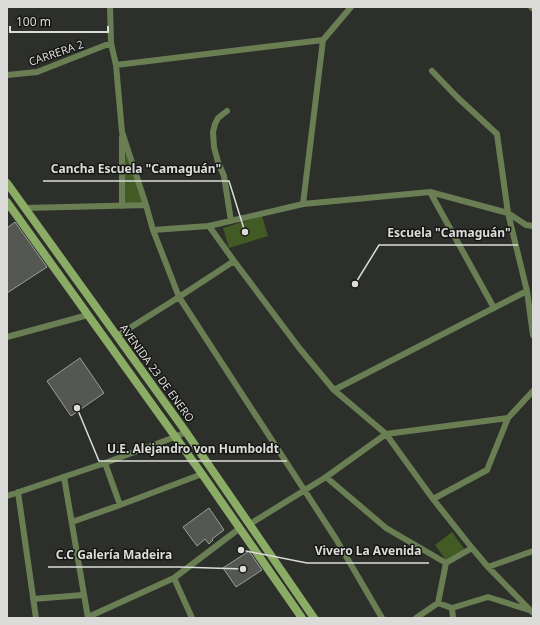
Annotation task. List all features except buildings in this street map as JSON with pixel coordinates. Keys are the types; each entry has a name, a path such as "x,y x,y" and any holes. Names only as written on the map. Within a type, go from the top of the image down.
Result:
{"main road":[{"name":"AVENIDA 23 DE ENERO","path":"7,183 186,432 314,618"},
{"name":"AVENIDA 23 DE ENERO","path":"7,202 202,474 302,618"}],"street":[{"path":"110,7 111,43 116,65 122,132 122,206"},
{"path":"303,204 323,40 352,7"},
{"path":"116,65 323,40"},
{"name":"CARRERA 2","path":"7,75 36,72 111,43"},
{"path":"432,71 457,97 497,134 508,213 527,291 533,335"},
{"path":"227,111 218,118 212,132 218,162 224,176 231,221"},
{"path":"122,132 153,230 179,297 336,539 382,618"},
{"path":"430,192 494,308"},
{"path":"153,230 209,226 303,204 430,192 508,213 526,225 533,226"},
{"path":"24,208 146,205"},
{"path":"209,226 300,349 334,390 386,434 433,499 472,548 532,612"},
{"path":"117,336 234,261"},
{"path":"334,390 527,291"},
{"path":"7,337 88,315"},
{"path":"433,499 487,470 508,418 533,392"},
{"path":"250,524 326,477 386,434 508,418"},
{"path":"7,496 104,463 186,432"},
{"path":"104,463 120,505"},
{"path":"72,522 202,474"},
{"path":"64,477 88,618 174,578 240,528"},
{"path":"326,477 386,528 446,564"},
{"path":"18,492 36,618"},
{"path":"416,618 438,603 446,564 472,548"},
{"path":"488,566 533,551"},
{"path":"174,578 192,618"},
{"path":"33,599 83,595"},
{"path":"438,603 452,608 488,597 532,612"},
{"path":"452,608 453,618"}],"green space":[{"path":"125,146 143,202 124,203"},
{"path":"262,216 268,236 229,248 223,228"},
{"path":"452,532 465,550 446,560 435,545"}],"place":[{"name":"Cancha Escuela \"Camaguán\"","path":"245,232"},
{"name":"Escuela \"Camaguán\"","path":"355,284"},
{"name":"U.E. Alejandro von Humboldt","path":"77,408"},
{"name":"Vivero La Avenida","path":"241,550"},
{"name":"C.C Galería Madeira","path":"243,569"}]}
